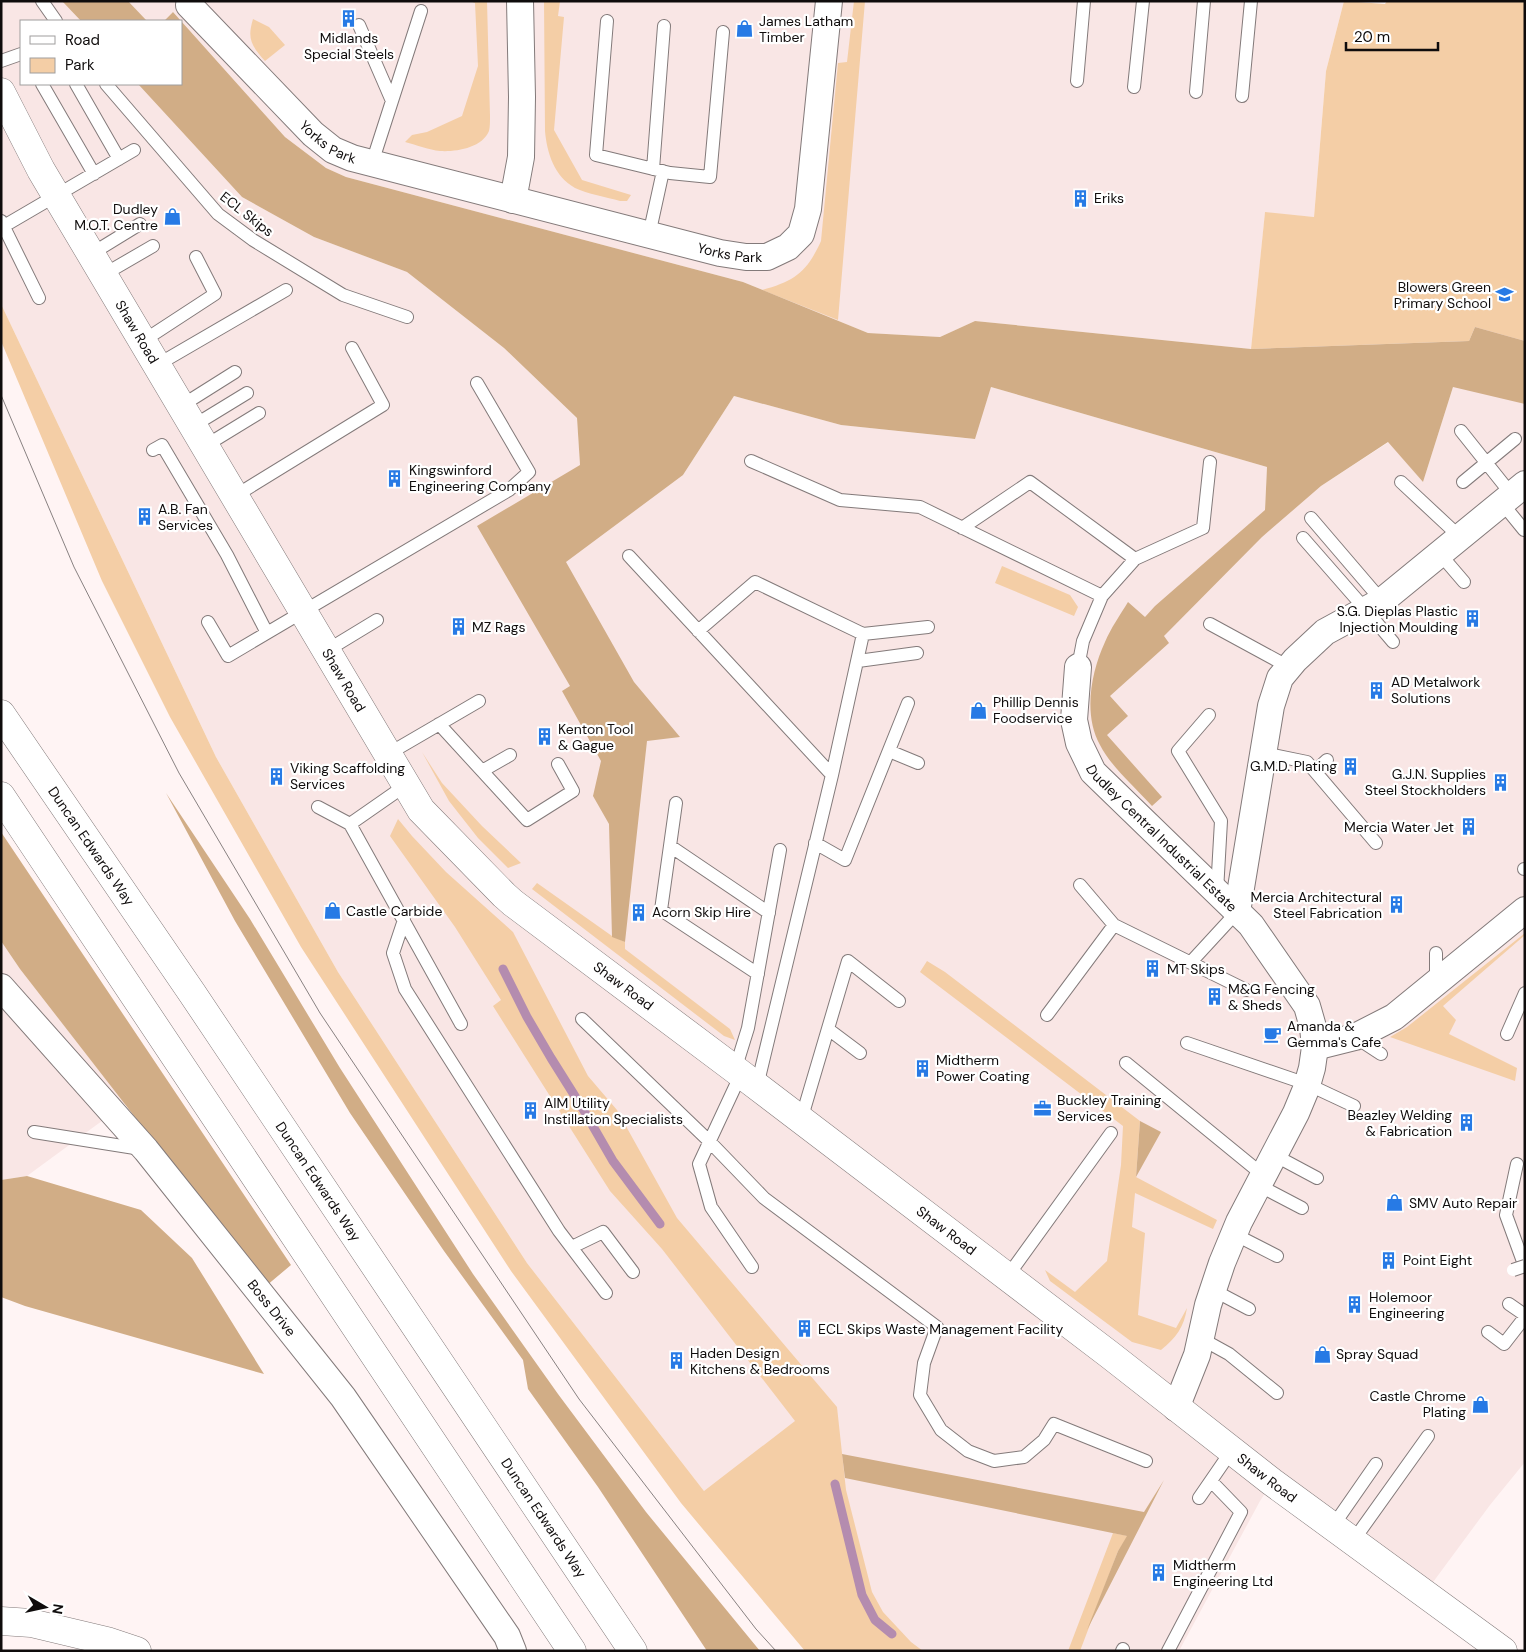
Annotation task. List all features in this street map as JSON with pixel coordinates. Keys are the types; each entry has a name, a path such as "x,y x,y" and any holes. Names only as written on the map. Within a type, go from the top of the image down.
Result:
{"main road":[{"name":"Shaw Road","path":"1,92 41,170 421,810 513,903 744,1076 1110,1355 1272,1482 1503,1651"},
{"name":"Duncan Edwards Way","path":"1,714 198,1001 633,1651"},
{"path":"1,796 572,1651"},
{"path":"1,1622 31,1623 106,1646 137,1651"}],"street":[{"path":"513,200 521,157 520,1"},
{"name":"Yorks Park","path":"189,3 313,134 333,150 352,158 649,235 746,258 767,257 788,247 801,234 808,209 829,1"},
{"path":"1237,912 1271,706 1280,678 1289,667 1313,654 1325,632 1374,605 1513,494"},
{"name":"Dudley Central Industrial Estate","path":"1078,667 1074,720 1079,744 1093,772 1251,925 1307,1006 1313,1026 1315,1047 1312,1068 1307,1084 1296,1113 1234,1234 1222,1263 1200,1338 1197,1356 1176,1408"},
{"path":"1315,1047 1355,1037 1394,1017 1525,910"},
{"name":"Boss Drive","path":"1,988 146,1150 343,1397 507,1636 513,1651"}],"lane":[{"path":"42,1 55,20"},
{"path":"1077,81 1084,1"},
{"path":"1134,87 1143,1"},
{"path":"1196,92 1204,1"},
{"path":"1242,96 1251,1"},
{"path":"372,163 422,11"},
{"path":"606,21 596,155 658,170 710,177 723,32"},
{"path":"359,25 392,102"},
{"path":"649,235 658,170 664,26"},
{"path":"1,61 20,54"},
{"path":"43,85 94,174"},
{"path":"77,85 118,159"},
{"name":"ECL Skips","path":"107,85 218,214 253,240 343,295 408,317"},
{"path":"39,298 3,224 57,197 134,150"},
{"path":"97,264 140,224"},
{"path":"97,264 153,246"},
{"path":"143,341 214,294 196,256"},
{"path":"157,365 286,290"},
{"path":"235,496 382,405 352,348"},
{"path":"193,426 235,372"},
{"path":"208,622 228,656 509,490 530,472 477,383"},
{"path":"193,426 247,394"},
{"path":"193,426 259,414"},
{"path":"1461,431 1513,494 1524,530"},
{"path":"1463,482 1515,439"},
{"path":"153,450 162,445 227,555 267,633"},
{"path":"751,461 840,500 920,507 1102,596"},
{"path":"1078,667 1083,641 1102,596 1135,558 1203,528 1210,462"},
{"path":"962,528 1030,482 1135,558"},
{"path":"1401,482 1460,537"},
{"path":"1311,518 1374,605 1392,642"},
{"path":"1303,538 1374,605"},
{"path":"1440,554 1464,582"},
{"path":"629,556 832,775"},
{"path":"698,631 755,582 864,634 928,627"},
{"path":"326,651 377,620"},
{"path":"1210,624 1289,667"},
{"path":"752,1267 711,1207 699,1164 709,1141 744,1076 815,843 864,634"},
{"path":"858,661 917,653"},
{"path":"388,754 479,701"},
{"path":"815,843 845,860 908,703"},
{"path":"1209,715 1178,751 1221,821 1217,892"},
{"path":"439,724 527,820 573,791 558,764"},
{"path":"889,751 918,763"},
{"path":"1263,753 1307,762 1376,843"},
{"path":"482,771 510,755"},
{"path":"1315,771 1327,760"},
{"path":"350,824 406,785"},
{"path":"676,803 661,910 758,974"},
{"path":"318,807 350,824 461,1024"},
{"path":"670,846 769,913"},
{"path":"744,1076 748,1028 780,850"},
{"path":"1080,885 1114,925 1246,990"},
{"path":"1191,962 1237,912"},
{"path":"404,920 393,953 405,989 559,1231 606,1293"},
{"path":"1047,1015 1114,925"},
{"path":"1436,954 1436,982"},
{"path":"801,1120 848,961 899,1001"},
{"path":"1507,1034 1525,993"},
{"path":"582,1019 709,1141 764,1198 937,1328 924,1363 920,1395 941,1430 968,1451 994,1462 1024,1457 1044,1440 1054,1424 1146,1461"},
{"path":"828,1029 860,1053"},
{"path":"1355,1037 1381,1054"},
{"path":"1187,1042 1307,1084 1354,1106"},
{"path":"1126,1063 1265,1172 1302,1208"},
{"path":"34,1132 146,1150"},
{"path":"1007,1277 1055,1202 1096,1146 1111,1133"},
{"path":"1517,1164 1506,1215 1521,1268"},
{"path":"1265,1172 1317,1178"},
{"path":"572,1247 604,1232 633,1272"},
{"path":"1234,1234 1277,1256"},
{"path":"1213,1290 1249,1309"},
{"path":"1488,1332 1504,1344 1525,1316 1509,1304"},
{"path":"1200,1338 1229,1354 1277,1393"},
{"path":"1343,1534 1428,1436"},
{"path":"1199,1498 1232,1450"},
{"path":"1343,1534 1376,1464"},
{"path":"1168,1651 1241,1512 1211,1481"}],"shaded area":[{"path":"1,1 62,1 80,20 20,20 20,85 139,85 242,197 314,237 407,272 504,348 577,418 580,465 683,475 734,396 841,425 974,439 991,387 1267,467 1265,510 1277,523 1321,486 1389,442 1423,482 1453,387 1475,327 1525,164 1525,1462 1490,1505 1425,1593 1272,1482 1179,1651 814,1651 704,1491 527,1263 338,972 216,757 1,304"},
{"path":"62,1 128,1 146,20 80,20"},
{"path":"128,1 1344,1 1326,71 1314,217 1265,213 1251,349 975,321 940,337 868,333 743,282 346,177 326,168 285,137 173,12 165,20 146,20"},
{"path":"173,12 180,20 165,20"},
{"path":"182,22 285,137 326,168 346,177 743,282 868,333 940,337 975,321 1251,349 1469,341 1475,327 1525,341 1525,404 1453,387 1423,482 1388,442 1321,486 1262,537 1164,636 1169,643 1110,696 1128,716 1107,735 1162,797 1152,806 1111,762 1095,733 1090,707 1093,680 1100,654 1110,632 1128,602 1145,617 1155,606 1265,510 1267,467 991,387 975,439 841,425 734,396 683,475 566,562 634,682 680,737 647,741 625,942 612,937 609,824 593,796 601,761 562,691 570,686 477,526 580,465 577,418 504,348 407,272 314,237 242,197 139,85 182,85"},
{"path":"166,793 250,919 340,1068 473,1274 558,1394 646,1512 760,1651 707,1651 598,1487 528,1389 523,1360 444,1251 350,1113 235,921"},
{"path":"1,832 291,1265 266,1286 20,969 1,941"},
{"path":"1,941 20,969 125,1104 27,1176 1,1180"},
{"path":"1140,1121 1161,1132 1136,1177"},
{"path":"27,1176 141,1210 192,1258 264,1374 25,1306 1,1297 1,1180"},
{"path":"842,1454 1144,1512 1164,1480 1087,1630 1118,1551 1127,1536 845,1478"}],"green space":[{"path":"470,1 487,1 489,131 481,141 461,150 427,149 405,142 412,135 427,132 462,116 478,66 475,3"},
{"path":"544,1 560,1 558,16 564,17 554,130 582,180 631,195 627,201 591,194 575,188 562,177 550,156 545,131"},
{"path":"854,1 865,1 838,320 762,290 783,283 799,274 811,260 821,241 838,63 847,62"},
{"path":"1344,1 1385,4 1387,1 1525,1 1525,341 1475,327 1469,341 1251,349 1265,212 1314,217 1326,71"},
{"path":"253,19 269,27 285,45 265,61 253,46 250,37"},
{"path":"1,304 216,757 338,972 527,1263 704,1491 795,1421 662,1249 610,1191 493,1006 501,1000 455,927 390,836 398,819 446,872 513,932 588,1076 617,1110 677,1218 837,1407 846,1490 872,1592 883,1612 911,1642 923,1651 805,1651 681,1503 511,1271 301,947 170,717 102,581 1,341"},
{"path":"1002,566 1070,595 1078,607 1074,616 995,583"},
{"path":"422,752 442,783 482,826 521,863 508,868 478,838 449,801"},
{"path":"537,883 612,936 625,942 625,949 730,1029 735,1040 724,1036 532,889"},
{"path":"1525,933 1443,1006 1456,1020 1449,1034 1517,1068 1515,1081 1390,1037 1407,1027"},
{"path":"927,961 945,972 1140,1121 1136,1177 1217,1220 1213,1229 1135,1193 1132,1227 1145,1233 1138,1315 1176,1328 1187,1308 1184,1321 1178,1332 1161,1350 1132,1342 1050,1281 1045,1270 1075,1292 1107,1261 1121,1165 1123,1126 920,972"},
{"path":"1113,1533 1128,1536 1118,1551 1080,1651 1068,1651"}],"waterway":[{"path":"503,969 527,1017 613,1161 660,1224"},
{"path":"835,1484 862,1595 875,1620 892,1634"}],"tram line":[{"path":"1,395 74,567 179,773 320,1013 579,1399 756,1629 776,1651"}],"place":[{"name":"Midlands Special Steels","path":"349,18"},
{"name":"James Latham Timber","path":"745,29"},
{"name":"Eriks","path":"1080,198"},
{"name":"Dudley M.O.T. Centre","path":"172,217"},
{"name":"Blowers Green Primary School","path":"1505,295"},
{"name":"Kingswinford Engineering Company","path":"395,478"},
{"name":"A.B. Fan Services","path":"144,517"},
{"name":"S.G. Dieplas Plastic Injection Moulding","path":"1472,619"},
{"name":"MZ Rags","path":"458,627"},
{"name":"AD Metalwork Solutions","path":"1377,690"},
{"name":"Phillip Dennis Foodservice","path":"979,710"},
{"name":"Kenton Tool & Gague","path":"544,737"},
{"name":"G.M.D. Plating","path":"1351,766"},
{"name":"Viking Scaffolding Services","path":"276,776"},
{"name":"G.J.N. Supplies Steel Stockholders","path":"1500,782"},
{"name":"Mercia Water Jet","path":"1468,827"},
{"name":"Mercia Architectural Steel Fabrication","path":"1396,905"},
{"name":"Castle Carbide","path":"332,911"},
{"name":"Acorn Skip Hire","path":"638,912"},
{"name":"MT Skips","path":"1153,969"},
{"name":"M&G Fencing & Sheds","path":"1214,997"},
{"name":"Amanda & Gemma's Cafe","path":"1273,1034"},
{"name":"Midtherm Power Coating","path":"922,1068"},
{"name":"Buckley Training Services","path":"1043,1108"},
{"name":"AIM Utility Instillation Specialists","path":"530,1111"},
{"name":"Beazley Welding & Fabrication","path":"1466,1123"},
{"name":"SMV Auto Repair","path":"1395,1203"},
{"name":"Point Eight","path":"1389,1260"},
{"name":"Holemoor Engineering","path":"1355,1305"},
{"name":"ECL Skips Waste Management Facility","path":"804,1329"},
{"name":"Spray Squad","path":"1322,1354"},
{"name":"Haden Design Kitchens & Bedrooms","path":"676,1361"},
{"name":"Castle Chrome Plating","path":"1480,1404"},
{"name":"Midtherm Engineering Ltd","path":"1159,1573"}]}
